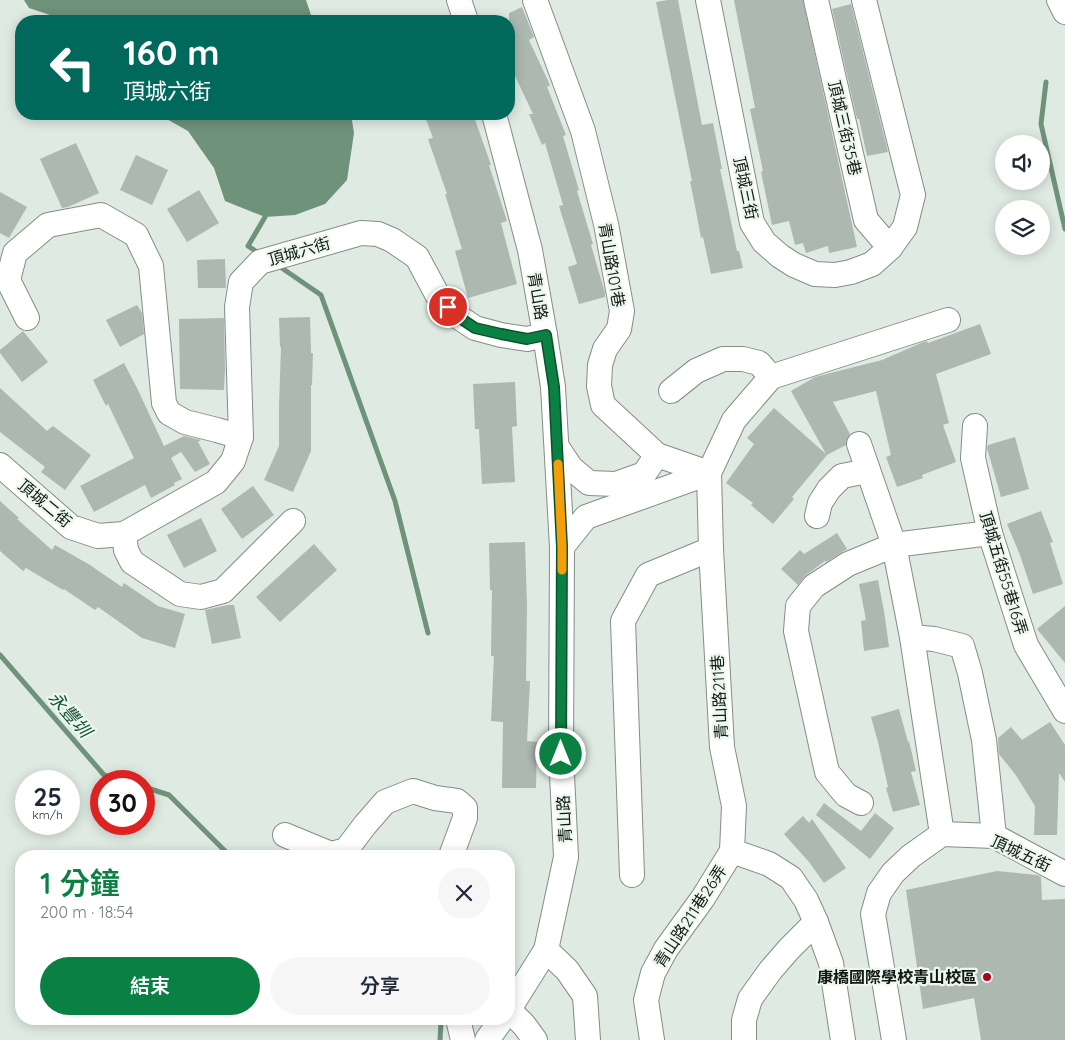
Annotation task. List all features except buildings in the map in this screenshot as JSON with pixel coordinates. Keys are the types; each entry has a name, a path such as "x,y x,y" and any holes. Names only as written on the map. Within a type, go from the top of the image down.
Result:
{"street":[{"path":"459,0 464,15"},
{"name":"青山路101巷","path":"535,0 583,131 606,224 622,311 619,329 606,349 600,365 599,386 604,404 657,455 710,473"},
{"name":"頂城三街","path":"708,0 752,223 764,242 794,265 815,274 835,275 851,272 872,264 890,248 905,227 914,195 864,0"},
{"name":"頂城三街35巷","path":"816,0 866,220 890,248"},
{"path":"1059,0 1065,12"},
{"name":"青山路","path":"496,120 530,250 546,335 554,387 562,547 561,754 566,857 546,950 515,999"},
{"path":"27,318 8,280 15,252 48,225 101,215 136,235 151,266 164,402 169,412 185,422 241,437"},
{"name":"頂城六街","path":"124,534 216,482 234,461 241,437 237,307 241,282 260,262 361,232 378,234 392,240 417,257 440,298 457,316 475,328 527,339 546,335"},
{"path":"562,547 586,517 710,473 734,420 771,377 948,320"},
{"path":"671,391 696,370 723,358 743,359 760,363 771,377"},
{"name":"頂城五街55巷16弄","path":"975,426 973,458 990,533 1026,645 1065,711"},
{"path":"858,444 894,545 912,637 942,834 911,856 893,873 880,893 873,914 894,1040"},
{"path":"557,447 571,468 589,483 616,484 644,474 657,455"},
{"name":"頂城二街","path":"0,465 71,527 98,536 124,534"},
{"path":"817,516 820,503 829,489 842,476 868,471"},
{"name":"青山路211巷","path":"710,473 711,549 722,747 734,806 732,851"},
{"path":"124,534 126,550 132,562 180,594 201,597 223,591 293,521"},
{"path":"861,803 846,795 827,772 796,631 798,606 814,586 848,564 894,545 990,533"},
{"path":"632,875 624,621 648,575 711,549"},
{"path":"912,637 934,639 962,646 984,740 994,836"},
{"path":"346,850 365,824 385,802 414,791 435,798 457,801 465,808 465,818 453,850"},
{"name":"頂城五街","path":"942,834 994,836 1065,874"},
{"path":"285,835 321,850"},
{"path":"732,851 769,864 791,878 806,900 832,963 843,1040"},
{"name":"青山路211巷26弄","path":"652,1040 646,1000 653,973 666,949 703,898 732,851"},
{"path":"744,1040 744,1020 750,999 770,971 816,922"},
{"path":"546,950 567,970 584,996 588,1040"},
{"path":"515,1015 535,1040"},
{"path":"487,1040 498,1025"}],"shaded area":[{"path":"24,0 306,0 311,15 50,15 29,8"},
{"path":"169,120 352,120 354,133 347,180 325,204 295,215 265,217 225,201 214,168 188,131"}],"waterway":[{"path":"1046,82 1041,124 1065,229"},
{"path":"260,254 248,246 265,217"},
{"path":"276,264 321,295 395,501 428,633"},
{"name":"永豐圳","path":"0,655 100,770"},
{"name":"永豐圳","path":"155,791 169,795 224,850"},
{"name":"永豐圳","path":"440,1040 441,1025"}],"slow traffic":[{"path":"558,464 562,570"}],"place":[{"name":"康橋國際學校青山校區","path":"987,977"}],"route":[{"path":"448,307 457,316 475,328 527,339 546,335 554,387 562,547 561,754"}]}
